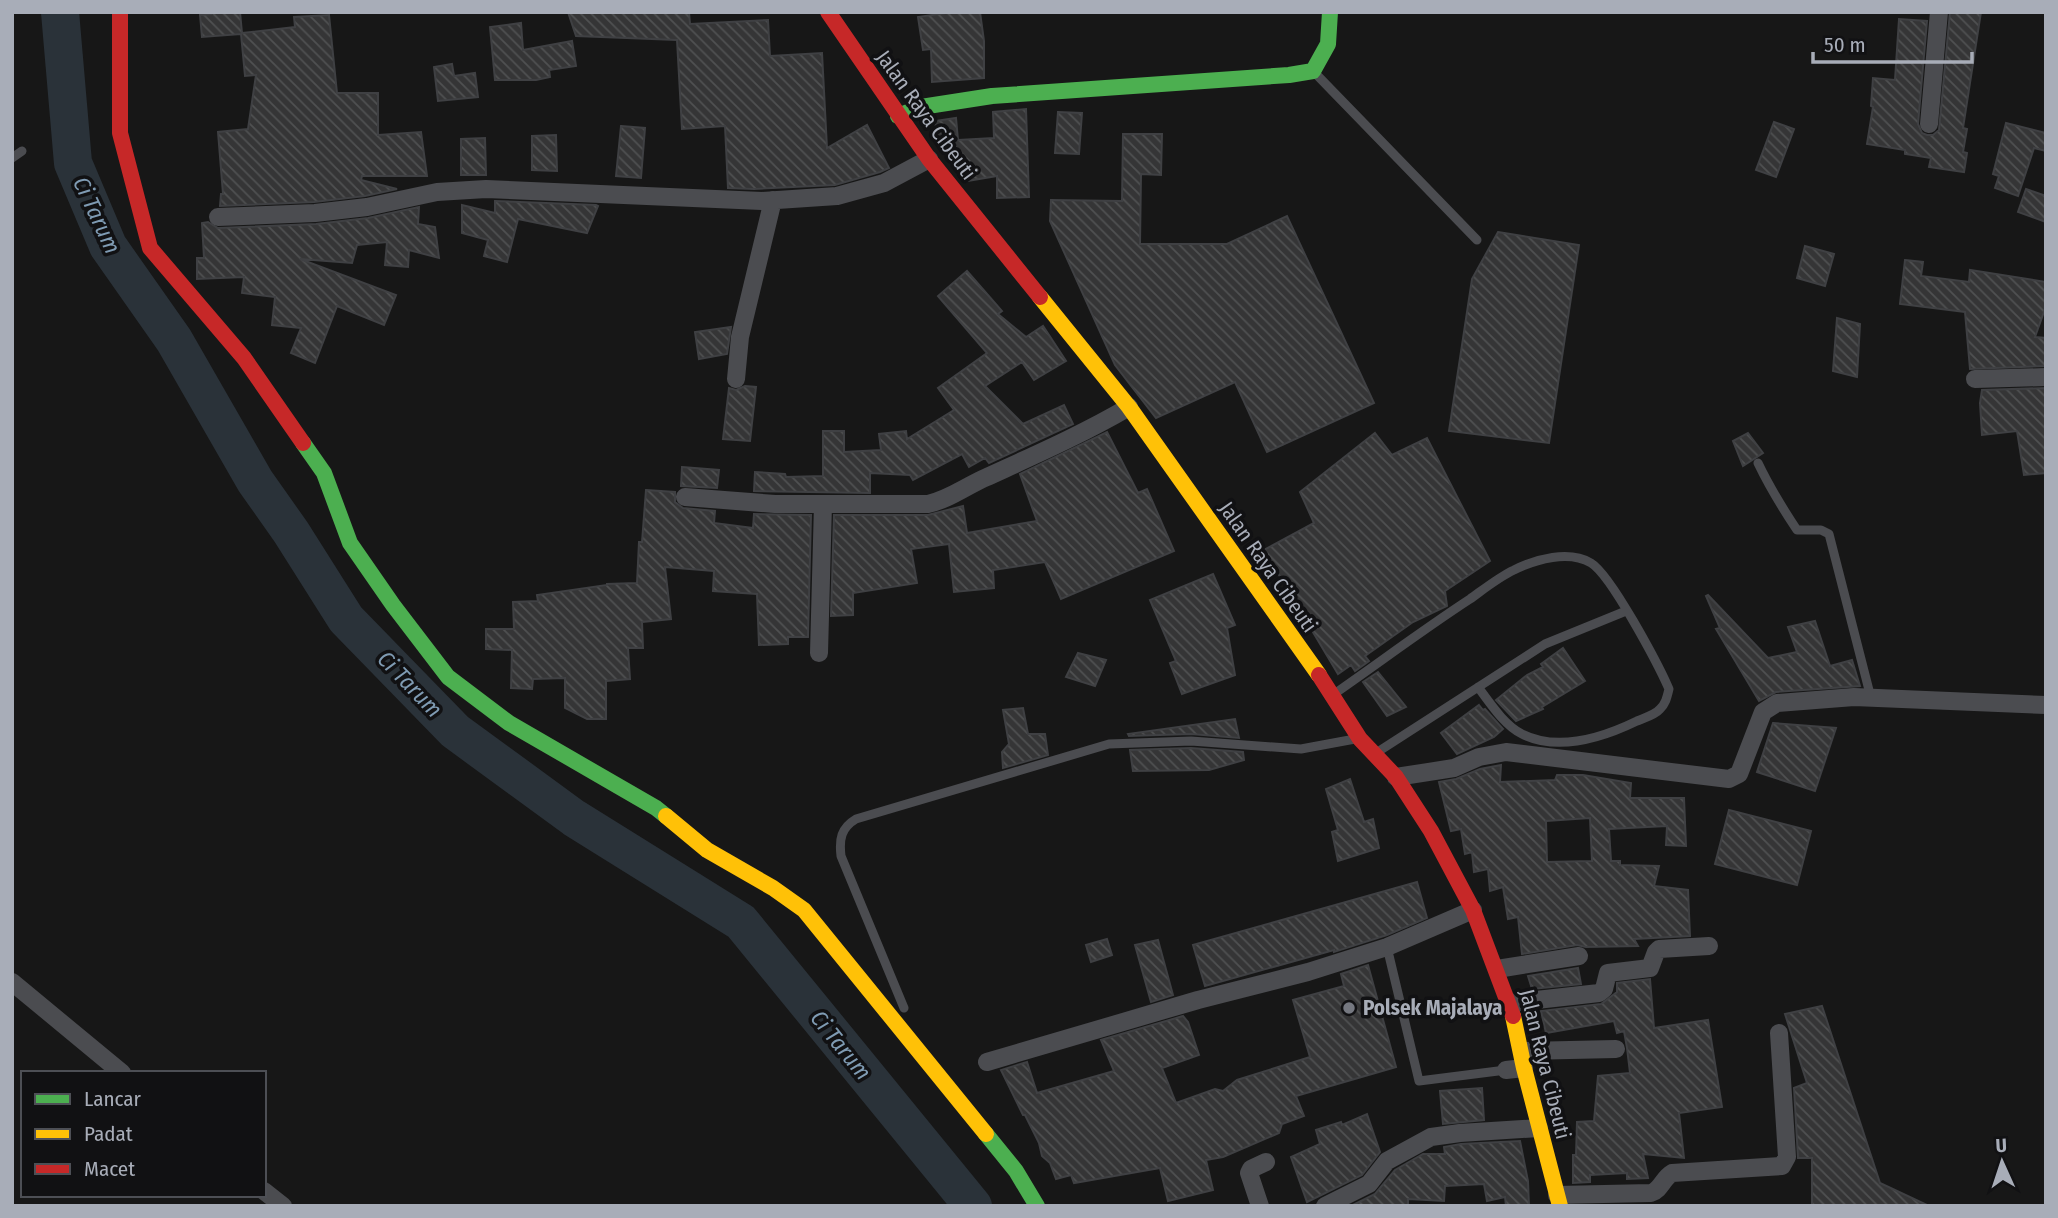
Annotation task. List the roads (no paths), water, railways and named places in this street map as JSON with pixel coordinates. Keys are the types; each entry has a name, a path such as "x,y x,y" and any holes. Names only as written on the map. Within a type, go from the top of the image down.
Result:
{"street":[{"path":"120,12 120,133 150,248 244,358 324,473 350,543 393,605 449,677 509,723 656,808 707,850 804,909 1016,1171 1037,1206"},
{"name":"Jalan Raya Cibeuti","path":"828,12 929,159 1129,407 1333,695 1360,739 1395,777 1431,831 1473,910 1510,1003 1518,1063 1559,1200"},
{"path":"898,116 921,107 992,96 1289,75 1313,71 1328,51 1332,33 1330,12"},
{"path":"1929,124 1940,12"},
{"path":"218,217 315,213 367,207 437,192 486,189 579,191 639,197 773,200 837,195 884,183 929,159"},
{"path":"736,379 740,338 773,200"},
{"path":"1975,379 2046,377"},
{"path":"685,497 775,504 928,504 944,500 969,485 1083,434 1129,407"},
{"path":"820,653 823,504"},
{"path":"1395,777 1454,768 1479,757 1506,752 1729,779 1739,774 1763,712 1770,705 1785,701 1871,698 2046,705"},
{"path":"987,1062 1198,1000 1308,972 1387,947 1473,910"},
{"path":"1510,1003 1599,993 1604,989 1608,973 1650,968 1659,949 1709,946"},
{"path":"1497,969 1579,956"},
{"path":"12,982 120,1071"},
{"path":"1559,1200 1651,1193 1658,1190 1672,1173 1782,1166 1787,1157 1779,1033"},
{"path":"1518,1063 1616,1049"},
{"path":"1325,1206 1368,1184 1387,1161 1431,1137 1539,1128"},
{"path":"1260,1206 1249,1173 1251,1169 1266,1162"},
{"path":"266,1193 283,1206"}],"lane":[{"path":"1313,71 1477,240"},
{"path":"12,158 22,151"},
{"path":"1758,463 1772,492 1796,528 1802,531 1825,530 1829,534 1871,698"},
{"path":"1333,695 1439,619 1514,570 1550,558 1578,558 1599,569 1626,611 1669,689 1666,701 1658,711 1620,729 1580,741 1544,742 1520,733 1502,717 1478,687"},
{"path":"1374,754 1545,643 1626,611"},
{"path":"904,1008 841,856 842,833 848,824 856,819 1109,744 1191,741 1301,749 1360,739"},
{"path":"1387,947 1419,1080 1518,1063"}],"waterway":[{"name":"Ci Tarum","path":"60,12 73,163 108,246 174,340 255,481 346,619 455,731 574,818 741,922 973,1206"}],"place":[{"name":"Polsek Majalaya","path":"1349,1008"}]}
